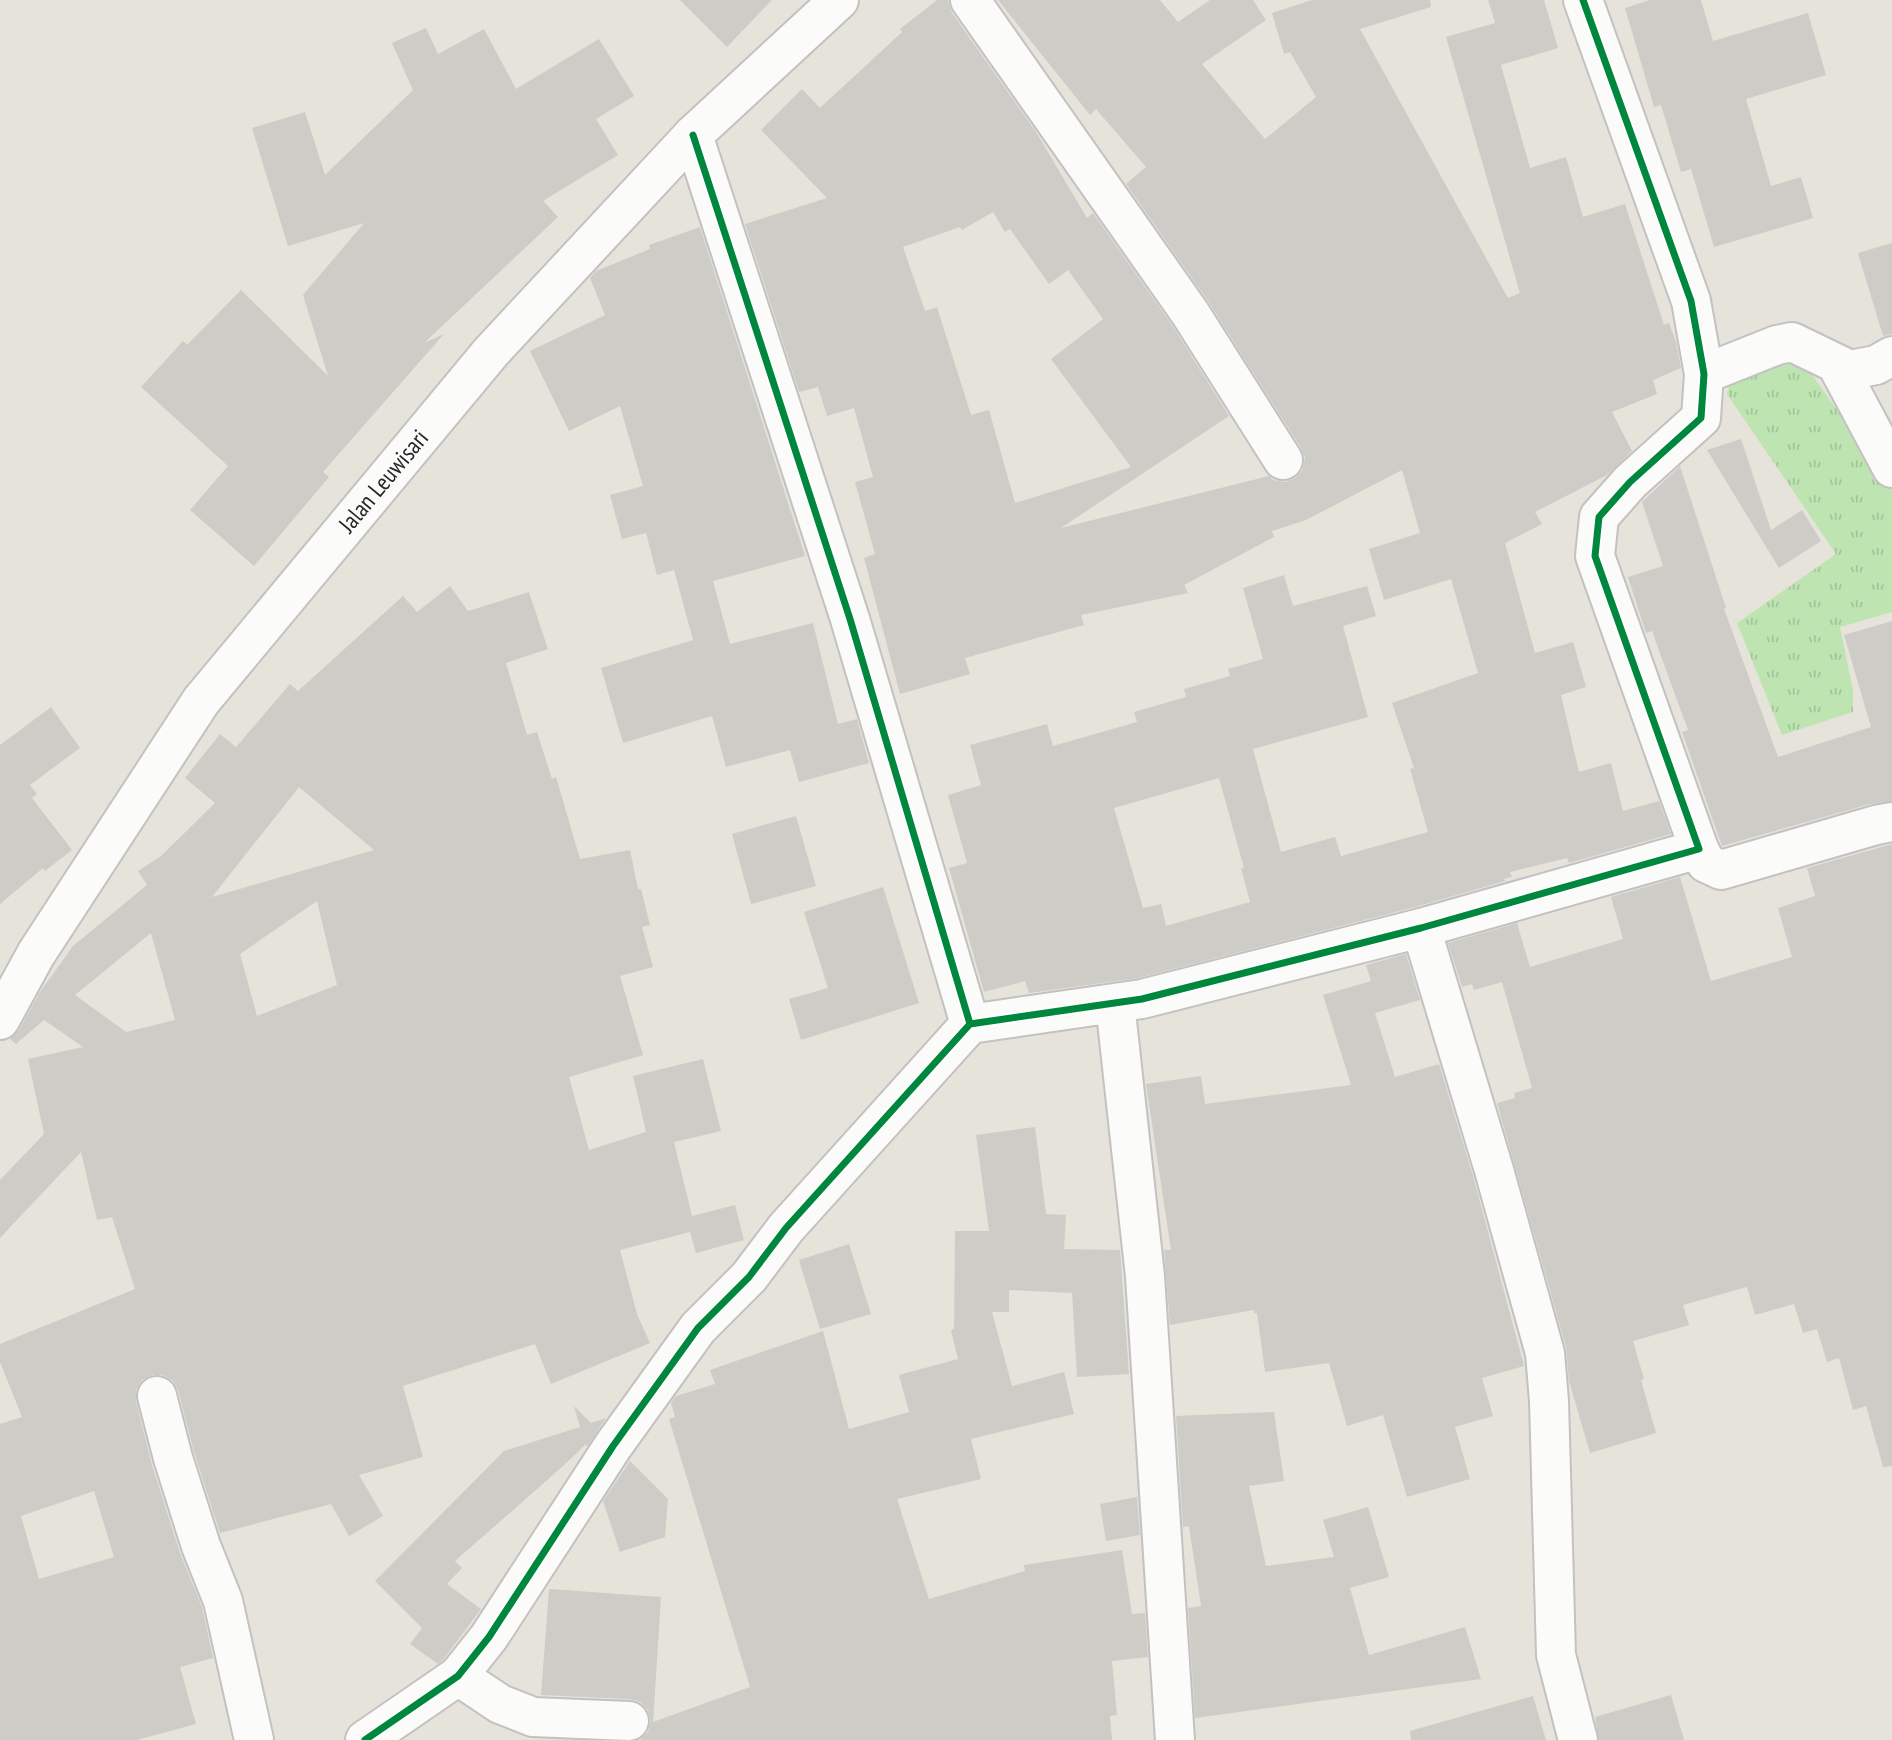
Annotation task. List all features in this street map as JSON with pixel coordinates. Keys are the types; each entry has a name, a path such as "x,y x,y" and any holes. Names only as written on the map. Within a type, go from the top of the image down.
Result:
{"street":[{"name":"Jalan Leuwisari","path":"0,1020 36,954 201,701 491,352 693,135 839,0"},
{"path":"970,0 1190,313 1283,460"},
{"path":"1583,0 1691,301 1704,374 1701,418 1630,482 1598,517 1595,556 1699,849 1706,863 1721,870 1892,822"},
{"path":"693,135 850,619 970,1024"},
{"path":"1704,374 1777,345 1792,342 1850,370 1876,365 1892,356"},
{"path":"1837,365 1892,468"},
{"path":"365,1740 458,1676 489,1637 613,1446 698,1328 749,1277 786,1228 970,1024 1142,999 1421,928 1699,849"},
{"path":"1421,928 1494,1170 1545,1353 1556,1655 1578,1740"},
{"path":"1115,1003 1145,1276 1175,1740"},
{"path":"156,1396 181,1483 223,1601 254,1740"},
{"path":"458,1676 500,1704 533,1717 629,1721"}],"green space":[{"path":"1801,359 1892,488 1892,612 1840,627 1853,690 1853,712 1782,735 1737,623 1836,554 1727,394 1731,379"}],"building":[{"path":"680,0 772,0 727,47"},
{"path":"937,0 948,0 952,13 1036,132 1087,218 1093,213 1172,325 1229,416 1061,528 1269,476 1273,480 1285,482 1302,471 1305,458 1208,301 1126,184 1146,167 1096,109 1090,115 998,0 1160,0 1178,22 1210,0 1253,0 1266,20 1202,64 1265,139 1316,97 1290,52 1284,54 1272,13 1312,0 1430,0 1431,7 1360,29 1508,298 1520,293 1446,37 1495,23 1488,0 1544,0 1558,48 1501,65 1530,168 1566,157 1583,217 1625,204 1664,325 1669,323 1676,342 1681,368 1653,380 1657,394 1612,412 1632,451 1607,475 1535,512 1542,524 1505,543 1535,653 1573,642 1586,687 1561,695 1579,772 1611,763 1623,811 1659,801 1671,834 1569,863 1567,858 1510,872 1512,877 1504,879 1505,881 1415,907 1138,978 1029,993 1025,981 984,992 949,868 967,863 948,795 981,785 970,745 1047,724 1053,746 1137,722 1134,712 1186,697 1184,689 1230,676 1228,669 1263,659 1243,588 1284,575 1293,606 1367,586 1376,616 1343,626 1368,717 1253,749 1281,852 1335,837 1341,856 1428,832 1410,769 1414,768 1392,703 1478,673 1451,579 1384,600 1369,549 1420,533 1402,470 1306,520 1272,531 1274,537 1184,585 1188,593 1081,615 1084,625 965,658 970,674 900,694 864,558 875,554 855,482 873,477 854,408 827,416 818,387 799,392 745,224 827,198 761,130 802,89 820,108 902,32 900,29","holes":["993,212 1005,232 1010,229 1049,284 1068,270 1103,319 1051,359 1131,467 1015,503 989,410 971,415 937,307 925,311 903,247 960,227 962,230","1219,778 1244,868 1241,868 1250,902 1166,926 1161,904 1143,908 1114,808"]},
{"path":"1650,0 1701,0 1713,41 1808,13 1826,75 1746,99 1771,186 1801,177 1813,218 1714,247 1691,169 1681,172 1661,105 1654,107 1625,8"},
{"path":"426,28 438,54 484,29 516,89 599,39 634,96 596,119 618,155 543,201 558,217 424,343 444,334 323,472 329,477 254,566 190,510 228,466 141,387 183,341 187,345 241,290 328,376 303,295 364,223 288,246 252,128 305,112 325,175 413,90 392,43"},
{"path":"700,227 805,556 713,581 730,644 813,623 838,724 857,719 869,763 799,782 790,750 726,767 712,716 623,743 601,668 693,640 674,570 657,575 646,533 622,539 610,495 643,486 620,406 569,431 530,351 605,315 590,278 596,271 650,249 649,245"},
{"path":"1892,243 1892,334 1883,336 1858,253"},
{"path":"1741,439 1771,530 1802,510 1821,541 1779,568 1707,450"},
{"path":"1680,466 1726,608 1724,609 1778,757 1871,727 1844,635 1892,621 1892,801 1870,804 1722,846 1682,732 1688,730 1652,631 1646,633 1628,577 1663,566 1642,502"},
{"path":"450,586 468,611 529,592 548,649 506,663 527,735 537,732 552,779 556,777 580,859 630,850 638,889 641,889 650,925 642,927 653,967 620,976 643,1055 569,1077 589,1150 646,1132 633,1076 703,1059 721,1131 674,1142 692,1216 735,1205 744,1240 696,1253 690,1232 620,1250 637,1314 650,1343 551,1384 535,1344 403,1386 423,1457 359,1475 383,1516 349,1536 331,1504 220,1533 194,1452 178,1390 173,1381 163,1375 152,1375 142,1380 136,1390 136,1401 152,1465 180,1553 202,1607 213,1658 180,1667 196,1724 137,1740 0,1740 0,1424 22,1417 0,1362 0,1344 135,1289 112,1217 97,1220 81,1152 0,1238 0,1180 44,1134 28,1059 83,1047 44,1020 16,1044 10,1039 19,1030 40,992 73,946 147,885 138,871 161,856 215,803 185,778 220,734 236,747 290,684 298,691 403,596 417,612","holes":["299,787 374,850 212,897","317,901 337,985 257,1016 240,954","151,933 175,1020 126,1032 75,995","94,1491 114,1557 39,1579 21,1516"]},
{"path":"51,707 80,748 30,785 37,794 32,798 72,850 45,871 43,868 0,904 0,745"},
{"path":"796,816 816,886 751,904 732,834"},
{"path":"1892,844 1892,1466 1883,1467 1866,1406 1853,1410 1839,1358 1827,1362 1817,1329 1803,1333 1794,1304 1755,1315 1747,1287 1683,1305 1689,1325 1633,1341 1656,1433 1590,1453 1569,1381 1566,1347 1497,1103 1515,1098 1514,1093 1532,1088 1502,982 1474,990 1472,984 1462,987 1448,943 1517,923 1530,967 1623,939 1611,897 1680,877 1711,981 1792,957 1778,908 1815,896 1807,868"},
{"path":"883,887 919,1003 801,1040 789,999 828,988 804,912"},
{"path":"1406,954 1420,1000 1375,1013 1395,1077 1439,1064 1473,1176 1524,1366 1482,1378 1493,1416 1455,1427 1470,1479 1407,1497 1383,1415 1347,1426 1329,1363 1265,1372 1257,1313 1254,1313 1254,1310 1170,1325 1164,1250 1171,1250 1146,1084 1201,1076 1205,1104 1351,1085 1323,995 1371,981 1366,965"},
{"path":"1035,1127 1046,1214 1066,1215 1064,1249 1120,1250 1129,1374 1077,1377 1072,1293 1009,1290 1009,1312 992,1312 1012,1386 1064,1372 1074,1414 971,1439 981,1479 897,1499 929,1599 1025,1571 1024,1565 1122,1550 1132,1614 1145,1613 1148,1657 1112,1661 1117,1715 1110,1716 1112,1740 640,1740 648,1732 651,1721 648,1710 640,1702 630,1699 541,1695 549,1589 661,1597 653,1722 750,1687 669,1419 675,1417 671,1403 676,1396 715,1384 710,1370 823,1331 849,1429 909,1412 899,1375 958,1359 951,1330 954,1329 955,1231 989,1231 976,1135"},
{"path":"849,1244 871,1314 820,1329 799,1260"},
{"path":"574,1406 591,1423 606,1418 587,1447 586,1444 455,1561 462,1568 447,1584 481,1609 438,1664 410,1644 422,1628 375,1581 504,1451 580,1427"},
{"path":"1274,1412 1284,1481 1249,1486 1266,1566 1334,1557 1323,1520 1368,1507 1389,1577 1350,1588 1369,1655 1465,1627 1481,1679 1195,1718 1188,1608 1201,1606 1189,1526 1183,1527 1176,1416"},
{"path":"630,1461 668,1499 665,1537 620,1552 603,1501"},
{"path":"1137,1497 1140,1535 1106,1541 1100,1504"},
{"path":"1671,1695 1684,1740 1599,1740 1595,1717"},
{"path":"1533,1696 1546,1740 1411,1740 1410,1731"}],"cycle path":[{"path":"365,1740 458,1676 489,1637 613,1446 698,1328 749,1277 786,1228 970,1024 1142,999 1421,928 1699,849 1595,556 1599,517 1630,482 1701,418 1704,374 1691,301 1583,0"},
{"path":"693,135 850,619 970,1024"}]}
